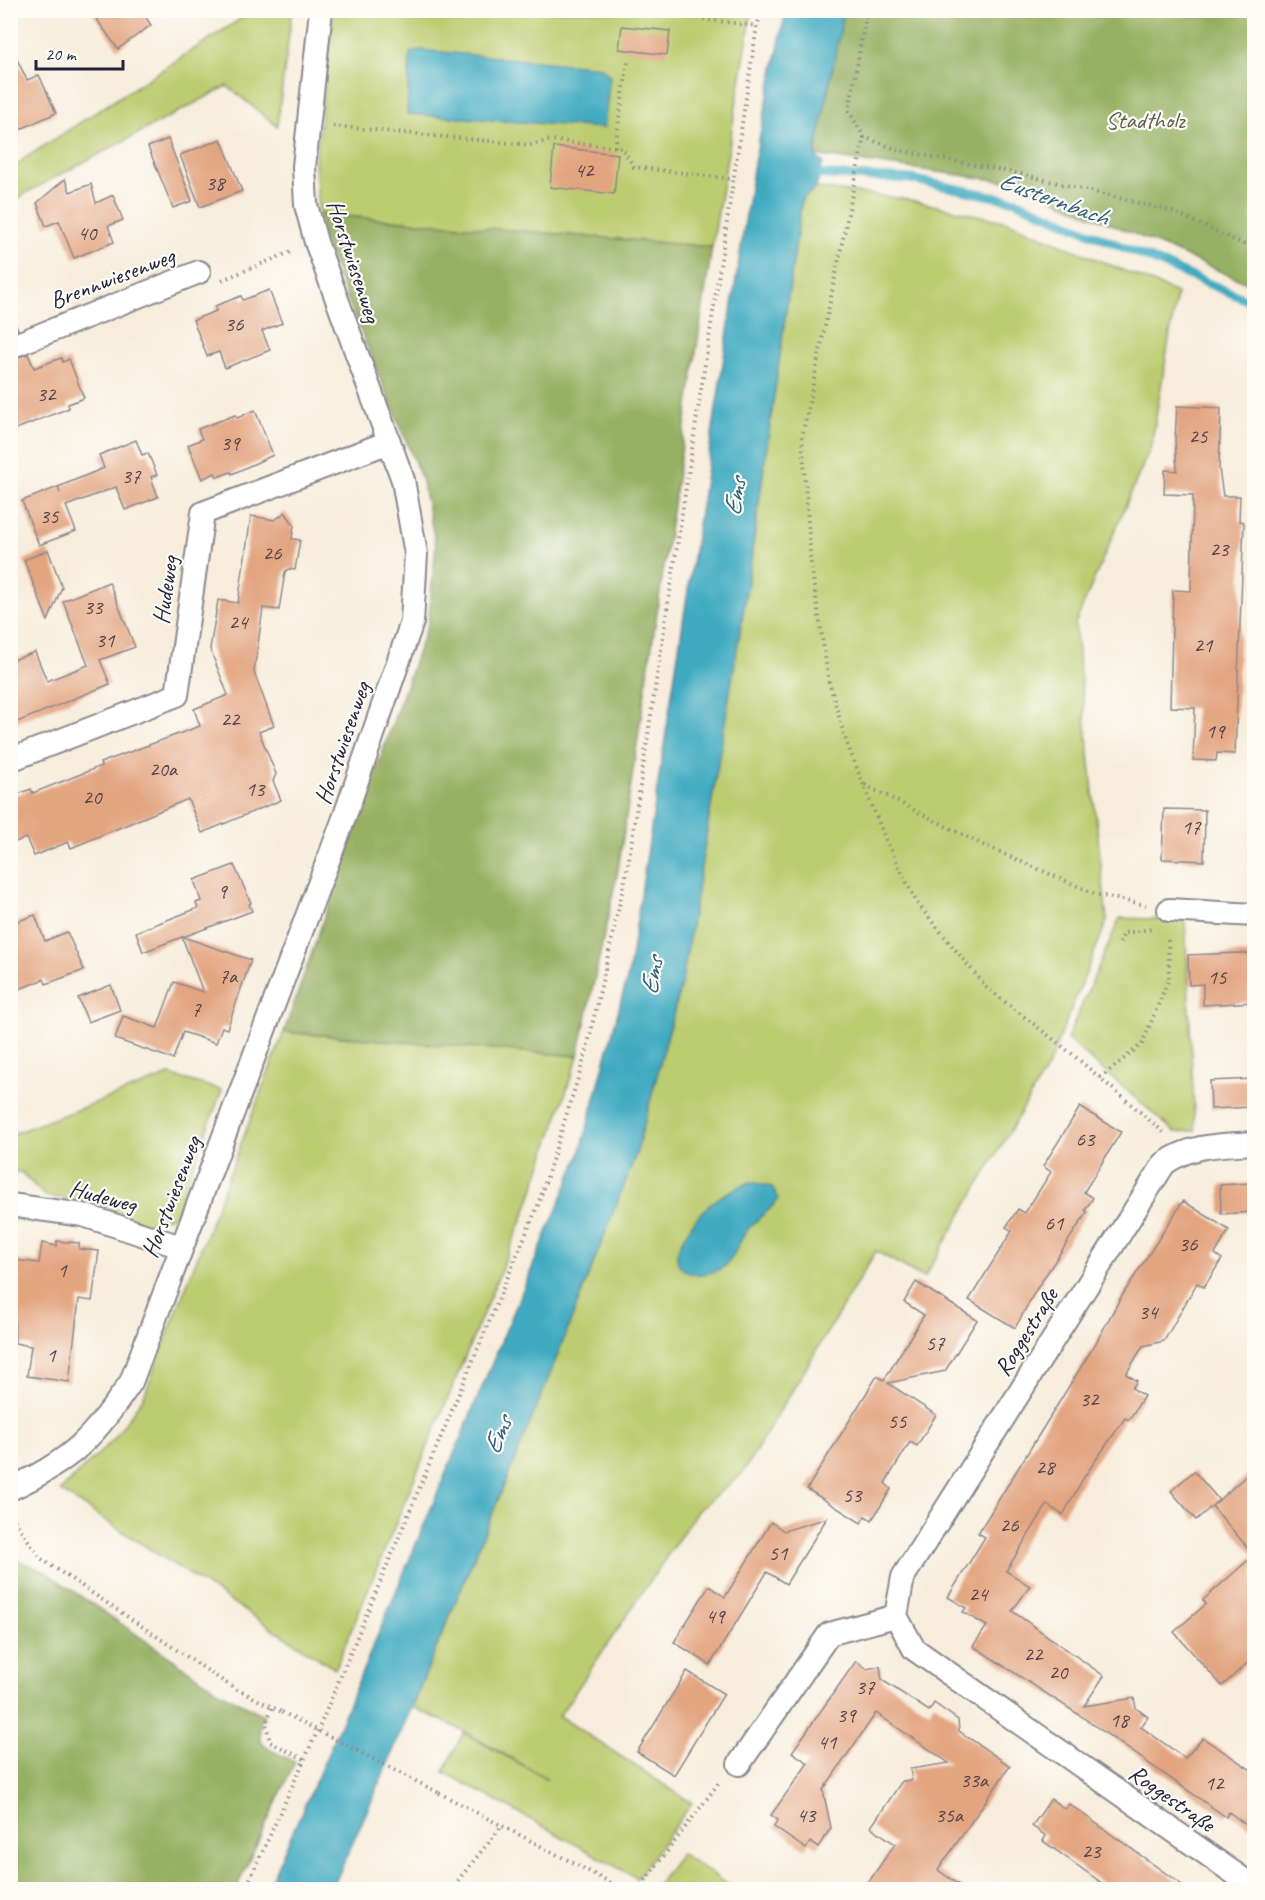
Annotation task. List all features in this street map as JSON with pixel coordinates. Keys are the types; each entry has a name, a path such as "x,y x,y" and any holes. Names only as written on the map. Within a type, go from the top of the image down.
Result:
{"street":[{"name":"Horstwiesenweg","path":"10,1489 72,1455 100,1428 130,1382 343,821 412,622 417,554 403,480 316,242 306,205 304,167 321,10"},
{"name":"Brennwiesenweg","path":"10,347 199,272"},
{"name":"Hudeweg","path":"10,760 177,695 202,513 389,442"},
{"path":"1168,919 1254,915"},
{"path":"1177,1154 1203,1146 1254,1143"},
{"name":"Roggestraße","path":"1177,1154 1164,1164 903,1577 896,1616 914,1649 1254,1887"},
{"name":"Hudeweg","path":"10,1205 83,1215 181,1247"},
{"path":"739,1764 829,1634 896,1616"}],"path":[{"path":"632,10 757,26"},
{"path":"245,1890 304,1759 538,1205 586,1053 627,871 733,179 757,26 762,10"},
{"path":"867,10 849,111 864,137 898,150 1021,174 1171,211 1254,249"},
{"path":"615,147 628,61"},
{"path":"309,123 530,144 551,140 615,147 622,148 634,167 733,179"},
{"path":"864,137 802,437 812,565 829,682 846,741 885,838 918,903 986,987 1164,1130 1177,1154"},
{"path":"199,272 216,283 316,242"},
{"path":"865,785 981,844 1098,895 1168,919"},
{"path":"1120,943 1124,933 1168,919"},
{"path":"1100,1078 1142,1044 1168,979 1168,919"},
{"path":"10,1514 40,1558 229,1685 625,1890"},
{"path":"272,1708 266,1724 270,1742 304,1759"},
{"path":"638,1890 726,1773 739,1764"},
{"path":"450,1890 502,1826"}],"green space":[{"path":"253,11 292,11 277,126 227,86 24,194 11,205 11,170 25,158"},
{"path":"334,11 752,11 712,247 319,214 315,163"},
{"name":"Stadtholz","path":"844,11 1254,11 1254,286 1017,183 815,155"},
{"path":"816,188 906,199 1008,222 1177,293 1151,446 1075,624 1107,921 1048,1066 924,1278 876,1251 742,1474 698,1510 559,1716 692,1803 637,1878 444,1772 463,1733 548,1779 460,1729 412,1707 545,1387 636,1154 682,981 745,601 802,199"},
{"path":"319,214 712,247 618,870 578,1056 284,1032 428,623 436,545 421,477 323,239"},
{"path":"1120,918 1185,920 1195,1131 1175,1132 1067,1039"},
{"path":"284,1032 578,1056 527,1208 335,1669 60,1491 114,1439 144,1396"},
{"path":"169,1075 222,1090 174,1216 145,1224 92,1202 45,1196 21,1172 11,1171 10,1135"},
{"path":"11,1558 44,1571 222,1693 264,1715 260,1724 260,1741 273,1751 295,1762 236,1889 25,1889 11,1875"},
{"path":"681,1853 734,1889 655,1888"}],"water":[{"name":"Ems","path":"786,11 844,11 815,155 823,163 816,188 802,199 745,601 682,981 636,1154 545,1387 381,1780 332,1889 267,1889 326,1758 580,1154 629,971 754,163"},
{"path":"420,50 601,67 610,76 604,128 407,114 410,53"},
{"path":"751,1182 772,1187 778,1199 775,1204 750,1227 730,1260 722,1268 699,1274 684,1270 677,1258 678,1251 693,1223 714,1201 731,1190"}],"building":[{"path":"90,10 141,10 151,25 118,49"},
{"path":"622,26 670,31 667,55 619,49"},
{"path":"10,45 27,80 39,75 56,113 10,134"},
{"path":"168,139 192,201 173,208 148,147"},
{"path":"221,139 242,191 200,207 180,155"},
{"path":"554,147 618,154 614,194 550,187"},
{"path":"65,179 70,192 91,184 96,203 113,195 123,220 108,226 114,242 74,258 59,221 46,226 37,203"},
{"path":"269,290 282,323 262,331 270,350 225,368 219,352 207,356 193,320 216,311 215,306 241,296 243,300"},
{"path":"10,313 18,329 10,332"},
{"path":"28,354 34,368 61,358 63,362 69,359 84,398 68,404 69,408 16,429 10,415 10,360"},
{"path":"1177,406 1221,408 1219,468 1223,496 1240,496 1239,521 1244,522 1235,754 1217,753 1216,761 1193,760 1195,708 1170,707 1173,590 1191,591 1193,495 1164,494 1165,470 1177,471 1175,439"},
{"path":"255,410 273,455 232,474 231,472 217,477 215,473 202,479 188,445 202,439 198,429 235,415 237,418"},
{"path":"136,440 142,455 148,453 157,475 151,477 158,497 125,510 116,487 66,506 76,531 39,545 22,501 104,468 99,455"},
{"path":"285,512 294,525 292,539 300,540 295,570 288,569 285,572 279,610 263,608 254,672 274,726 259,732 276,774 273,781 281,800 202,833 188,799 71,848 68,842 34,856 26,838 10,844 10,797 31,789 33,793 101,766 100,763 200,726 194,709 228,695 210,649 218,600 238,603 251,516 275,520"},
{"path":"48,550 62,587 48,621 24,560"},
{"path":"109,582 135,647 100,660 110,684 10,725 10,661 35,652 47,681 88,665 63,601"},
{"path":"1164,809 1205,810 1204,861 1162,859"},
{"path":"234,865 251,903 249,904 252,911 183,937 251,960 227,1029 222,1027 216,1043 183,1032 173,1059 115,1039 123,1016 157,1028 174,982 203,992 182,937 143,952 136,932 198,908 196,903 201,901 194,880"},
{"path":"35,915 45,941 67,932 84,970 46,984 44,979 10,993 10,924"},
{"path":"1254,954 1254,1002 1203,1005 1203,984 1189,985 1188,955"},
{"path":"111,985 120,1010 88,1022 78,998"},
{"path":"1254,1079 1254,1107 1211,1109 1210,1081"},
{"path":"1080,1107 1121,1132 1084,1192 1093,1198 1085,1210 1087,1212 1036,1290 1015,1328 969,1300 1012,1231 1006,1227 1018,1209 1025,1213 1051,1172 1043,1166"},
{"path":"1252,1183 1254,1212 1221,1214 1220,1185"},
{"path":"1183,1201 1229,1230 1215,1254 1222,1259 1204,1287 1197,1283 1164,1341 1143,1346 1126,1374 1137,1381 1132,1388 1144,1396 1129,1420 1125,1418 1084,1477 1063,1515 1047,1505 1006,1571 1030,1586 1012,1611 1104,1676 1084,1706 1134,1698 1136,1708 1148,1717 1141,1727 1185,1758 1203,1738 1254,1772 1254,1831 1229,1812 1226,1817 1078,1714 973,1646 987,1626 963,1612 966,1608 948,1597 985,1537 978,1533 1094,1346 1120,1299"},
{"path":"57,1241 79,1243 79,1249 99,1251 92,1301 79,1299 69,1382 27,1376 31,1346 15,1343 13,1260 39,1263 42,1243 57,1246"},
{"path":"916,1282 977,1320 945,1371 888,1383 936,1415 917,1446 910,1442 885,1483 891,1489 872,1520 865,1516 861,1523 807,1489 877,1376 884,1380 924,1315 904,1302"},
{"path":"1254,1469 1254,1555 1212,1506"},
{"path":"1194,1471 1219,1500 1196,1520 1171,1491"},
{"path":"827,1518 786,1584 767,1572 710,1665 674,1642 709,1586 725,1597 771,1522 784,1531"},
{"path":"1254,1555 1254,1657 1222,1686 1174,1632 1206,1604 1203,1600"},
{"path":"856,1661 867,1669 880,1666 882,1680 929,1711 934,1703 958,1720 959,1731 1010,1766 938,1870 966,1890 863,1890 895,1844 871,1827 902,1781 912,1780 910,1769 949,1763 876,1713 823,1790 831,1828 818,1847 810,1842 806,1849 774,1827 778,1820 771,1815 808,1763 792,1752"},
{"path":"687,1671 724,1694 674,1775 637,1752"},
{"path":"1051,1799 1065,1809 1069,1804 1189,1890 1112,1890 1043,1841 1046,1836 1032,1826"}],"waterway":[{"name":"Eusternbach","path":"809,174 910,179 1015,201 1254,303"}]}
